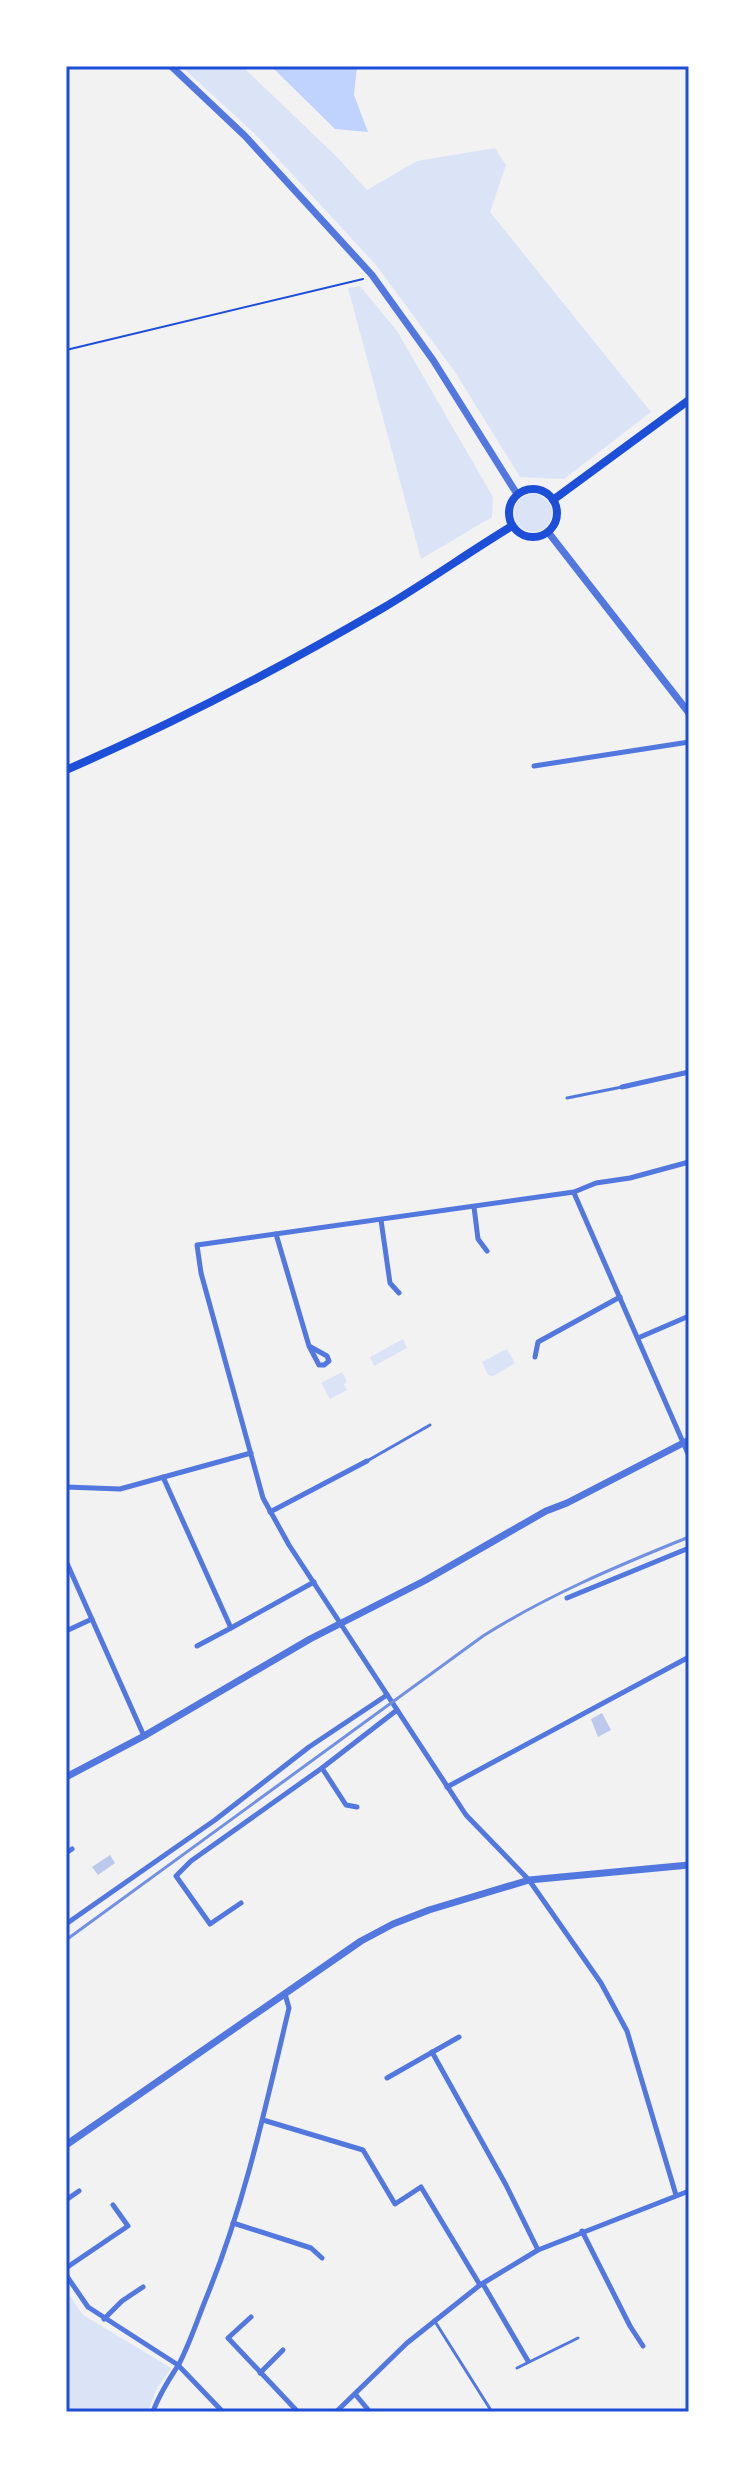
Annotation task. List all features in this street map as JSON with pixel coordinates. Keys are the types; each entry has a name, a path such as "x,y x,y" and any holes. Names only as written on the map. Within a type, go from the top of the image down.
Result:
{"main road":[{"path":"553,500 689,400"},
{"path":"525,490 541,490 553,500 556,521 548,532 540,536 525,536 512,526 509,505 517,494 525,490"},
{"path":"66,770 195,711 272,671 383,608 512,526"}],"street":[{"path":"171,66 245,136 372,275 433,360 517,494"},
{"path":"548,532 689,713"},
{"path":"534,766 689,742"},
{"path":"622,1087 689,1072"},
{"path":"676,2195 627,2031 601,1983 529,1880 466,1815 447,1788 270,1512 263,1498 201,1273 197,1245 574,1192 596,1183 630,1178 689,1162"},
{"path":"574,1192 686,1441 689,1456"},
{"path":"474,1207 478,1239 487,1251"},
{"path":"381,1220 390,1283 399,1293"},
{"path":"276,1234 309,1346"},
{"path":"535,1357 538,1342 620,1297"},
{"path":"638,1338 689,1316"},
{"path":"66,1777 144,1736 310,1639 341,1625 546,1511 686,1441"},
{"path":"66,1487 120,1489 251,1453"},
{"path":"270,1512 367,1461"},
{"path":"163,1477 231,1628"},
{"path":"567,1598 689,1548"},
{"path":"66,1561 144,1736"},
{"path":"197,1646 314,1582"},
{"path":"66,1631 92,1619"},
{"path":"447,1788 689,1657"},
{"path":"66,1924 215,1820 309,1747 387,1695"},
{"path":"241,1903 210,1924 176,1876 191,1861 322,1768 397,1710"},
{"path":"322,1768 346,1805 357,1807"},
{"path":"66,2145 361,1941 393,1924 529,1880 689,1865"},
{"path":"153,2412 163,2387 178,2365 233,2223 263,2120 289,2008 285,1994"},
{"path":"387,2078 459,2037"},
{"path":"432,2052 506,2185 538,2250"},
{"path":"263,2120 363,2150 395,2204 421,2187 528,2361"},
{"path":"66,2200 79,2191"},
{"path":"336,2412 434,2320 482,2285 538,2250 689,2191"},
{"path":"66,2268 128,2226 113,2205"},
{"path":"233,2223 311,2248 322,2258"},
{"path":"582,2231 628,2323 643,2346"},
{"path":"66,2275 88,2307 178,2365 223,2412"},
{"path":"104,2319 122,2301 143,2287"},
{"path":"251,2317 228,2338 298,2412"},
{"path":"260,2373 283,2350"},
{"path":"355,2394 370,2412"}],"lane":[{"path":"567,1098 622,1087"},
{"path":"367,1461 430,1425"},
{"path":"434,2320 492,2412"},
{"path":"517,2368 578,2338"}],"path":[{"path":"66,350 355,282 372,275"}],"shaded area":[{"path":"181,66 242,66 367,190 417,161 495,148 506,165 490,212 651,412 564,479 520,477 455,372 376,265 256,135"},
{"path":"360,286 397,331 493,497 492,517 421,559 348,288"},
{"path":"533,494 547,499 552,513 547,527 533,532 519,527 514,513 519,499"},
{"path":"403,1339 407,1348 374,1366 370,1357"},
{"path":"507,1349 515,1363 493,1376 488,1375 482,1362"},
{"path":"342,1372 347,1381 344,1384 347,1390 330,1399 321,1383"},
{"path":"66,2290 83,2315 171,2368 156,2390 148,2412 66,2412"}],"water":[{"path":"271,66 357,66 354,95 368,132 335,129"}],"building":[{"path":"602,1713 611,1730 598,1737 591,1719"},
{"path":"110,1855 115,1863 98,1875 92,1867"}],"railway":[{"path":"66,1940 483,1636 558,1594 689,1537"}]}
